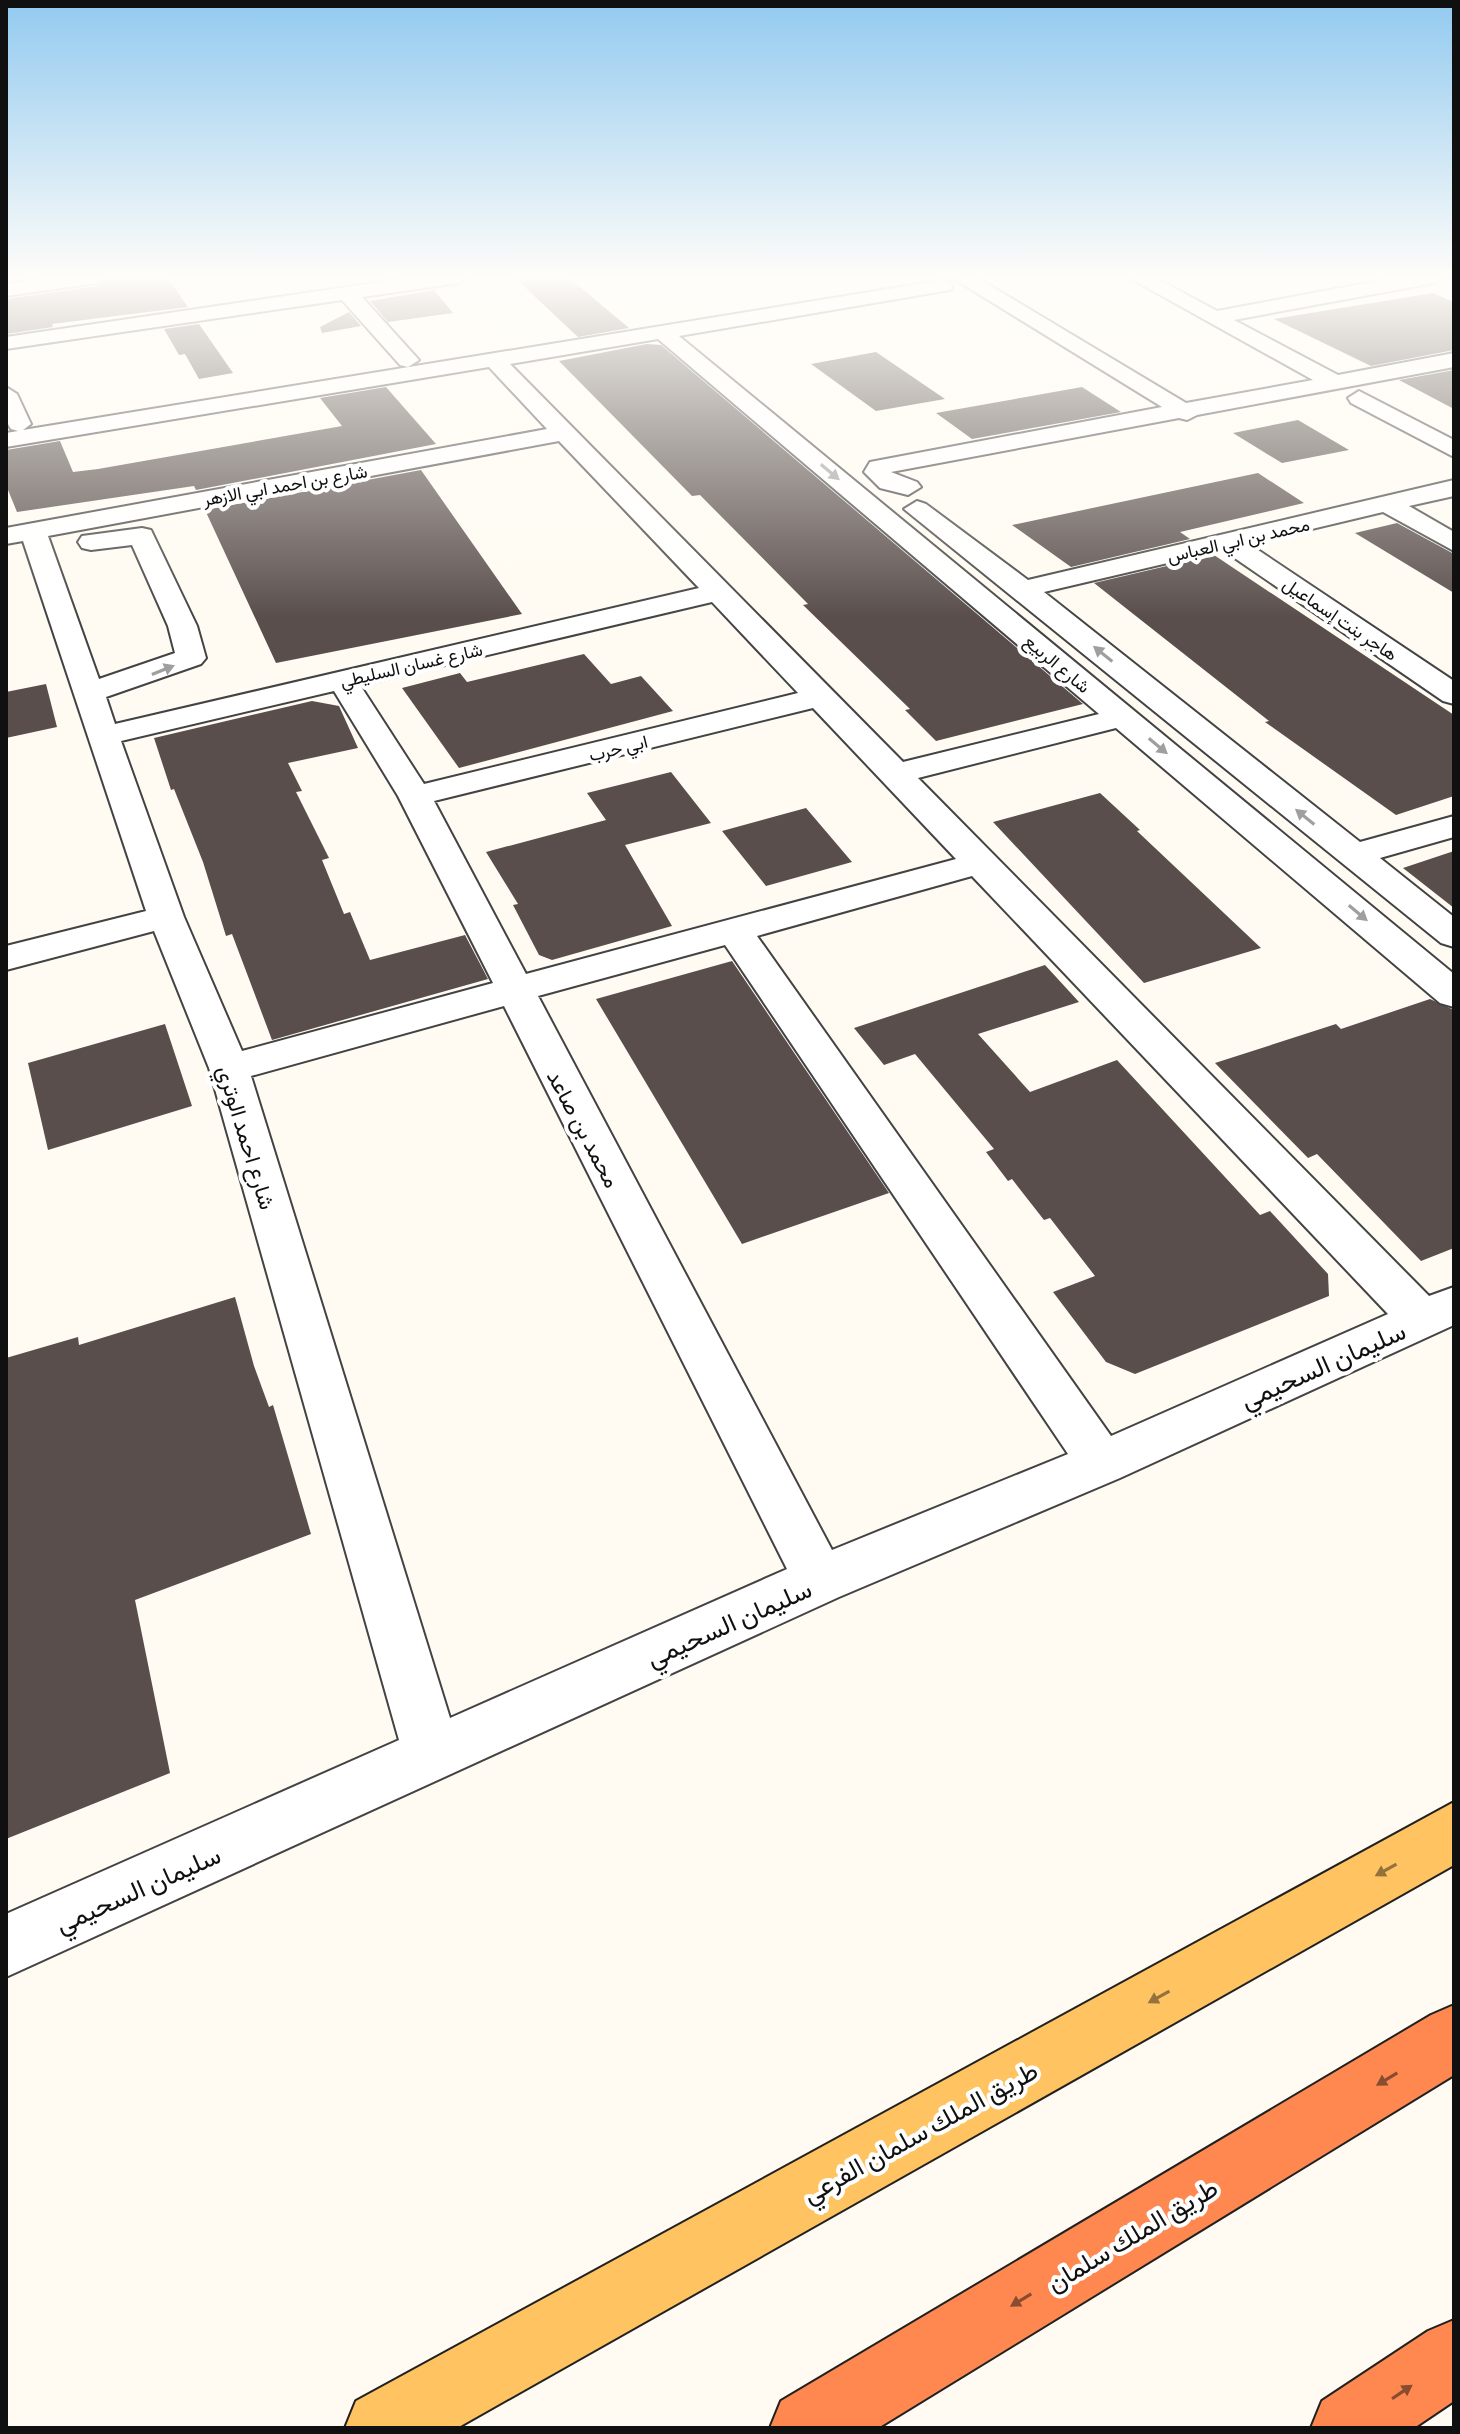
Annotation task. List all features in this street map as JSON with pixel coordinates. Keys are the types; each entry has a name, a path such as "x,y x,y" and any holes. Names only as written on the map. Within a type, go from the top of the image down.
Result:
{"highway":[{"name":"طريق الملك سلمان","path":"808,2428 1454,2038"},
{"path":"1349,2428 1454,2357"}],"main road":[{"name":"طريق الملك سلمان الفرعي","path":"383,2428 1454,1832"},
{"path":"442,2428 937,2120"}],"street":[{"path":"10,430 234,391"},
{"path":"10,430 283,391"},
{"path":"523,391 982,863 1437,1312"},
{"name":"شارع الربيع","path":"732,391 1454,994"},
{"name":"شارع الربيع","path":"775,391 881,484 893,482 1454,935"},
{"path":"1109,391 1145,415"},
{"path":"1148,391 1180,408"},
{"path":"893,482 1145,415 1289,391"},
{"path":"1032,463 1396,391"},
{"path":"6,394 10,430"},
{"path":"1359,398 1454,450"},
{"name":"شارع بن احمد ابي الازهر","path":"26,538 564,433"},
{"path":"893,482 939,481"},
{"name":"محمد بن ابي العباس","path":"1023,589 1454,488"},
{"path":"1387,504 1454,543"},
{"path":"26,538 142,536 149,557 188,633 191,658 89,693"},
{"name":"شارع احمد الوتري","path":"26,538 89,693 166,917 229,1068 432,1754"},
{"name":"هاجر بنت إسماعيل","path":"1227,541 1454,695"},
{"name":"شارع غسان السليطي","path":"104,736 719,592"},
{"name":"محمد بن صاعد","path":"342,680 415,796 820,1580"},
{"name":"ابي حرب","path":"415,796 821,697"},
{"path":"895,774 1123,717"},
{"path":"1353,855 1454,826"},
{"path":"229,1068 982,863"},
{"path":"6,958 166,917"},
{"path":"735,932 1102,1463"},
{"name":"سليمان السحيمي","path":"6,1946 820,1580 1102,1463 1437,1312"}],"building":[{"path":"364,391 389,391 436,444 196,490 194,486 17,512 6,485 6,450 60,441 73,472 342,426 320,398"},
{"path":"588,391 715,391 1083,704 936,741 905,710 910,709 803,605 808,604 700,495 692,496"},
{"path":"848,391 933,391 945,399 876,411"},
{"path":"1062,391 1088,391 1121,412 972,439 936,413"},
{"path":"1419,391 1454,391 1454,409"},
{"path":"1298,420 1349,450 1282,463 1233,433"},
{"path":"421,470 522,614 276,663 205,510"},
{"path":"1258,473 1304,503 1180,532 1190,539 1071,567 1012,525"},
{"path":"1397,523 1454,554 1454,593 1355,533"},
{"path":"1214,555 1454,715 1454,796 1396,815 1265,722 1269,721 1094,583"},
{"path":"584,654 611,684 641,676 673,711 459,768 402,688 460,673 467,682"},
{"path":"46,684 57,727 6,738 6,692"},
{"path":"312,701 339,706 358,748 288,763 302,791 296,792 329,858 322,860 344,914 350,912 370,960 465,935 488,979 272,1040 232,934 226,936 203,862 174,789 171,790 154,738"},
{"path":"671,772 711,823 625,845 672,926 552,960 539,955 513,905 518,904 486,852 606,820 587,793"},
{"path":"1100,793 1261,948 1144,983 993,822"},
{"path":"806,808 852,862 766,886 722,831"},
{"path":"1454,851 1454,908 1403,868"},
{"path":"732,961 889,1193 742,1244 596,999"},
{"path":"1045,965 1079,1002 978,1034 1030,1092 1117,1060 1260,1215 1270,1211 1328,1274 1329,1296 1135,1374 1106,1362 1053,1292 1095,1276 1050,1218 1044,1220 1012,1179 1008,1181 986,1152 994,1149 915,1054 884,1065 854,1028"},
{"path":"1430,999 1454,1010 1454,1248 1421,1261 1317,1154 1308,1158 1215,1063 1336,1024 1341,1029"},
{"path":"165,1024 192,1106 48,1150 28,1063"},
{"path":"235,1297 254,1366 269,1407 273,1405 311,1534 135,1600 170,1773 6,1839 6,1358 78,1337 79,1345"}]}
